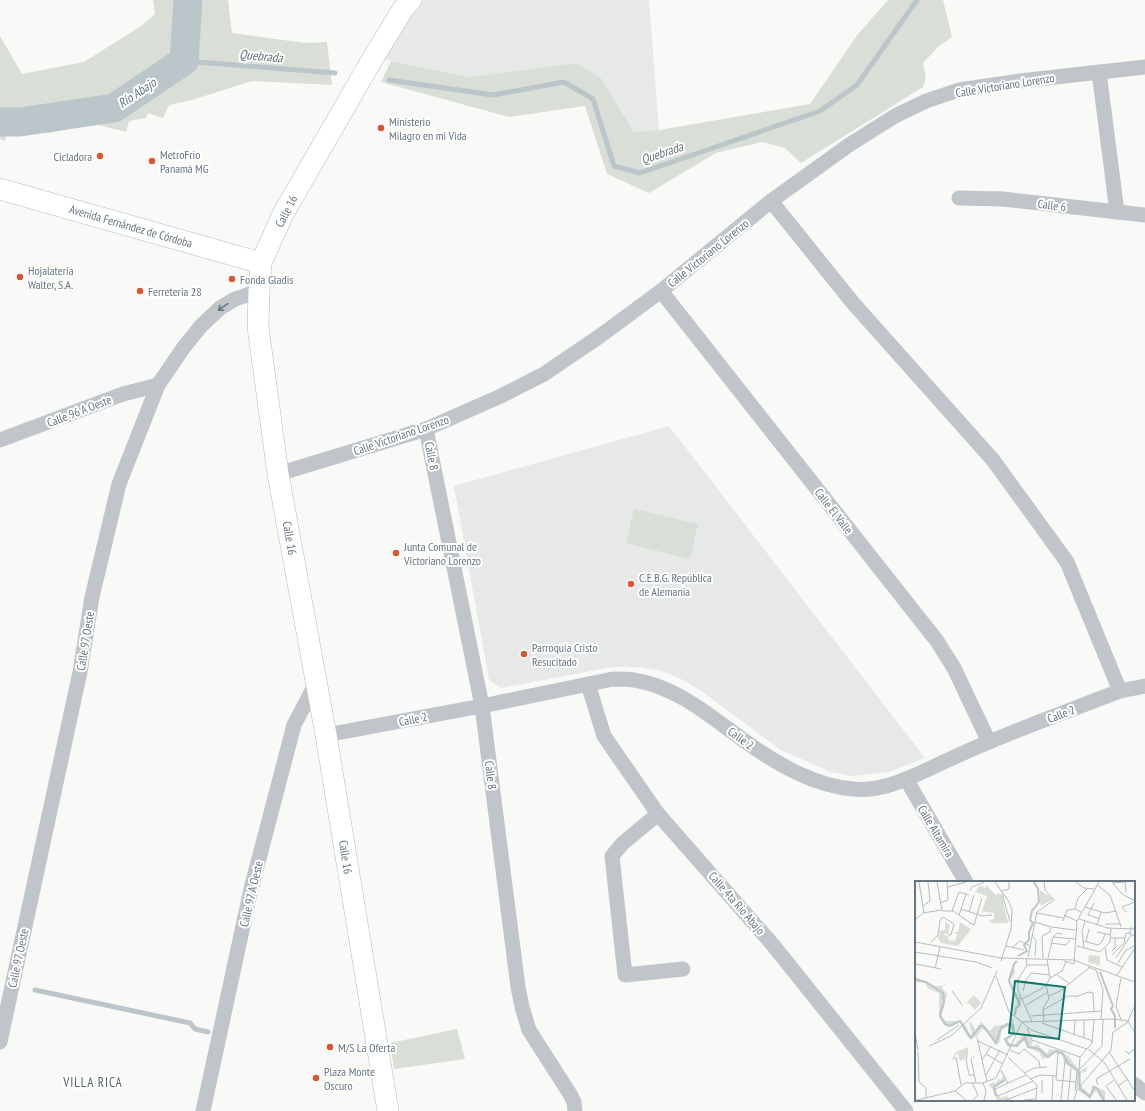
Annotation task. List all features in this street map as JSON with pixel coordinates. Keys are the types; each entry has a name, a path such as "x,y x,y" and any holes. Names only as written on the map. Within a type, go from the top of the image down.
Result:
{"main road":[{"name":"Calle 16","path":"388,1111 326,735 278,474 258,327 261,263 283,214 373,58 403,9 411,0"},
{"name":"Avenida Fernández de Córdoba","path":"0,189 261,263"}],"street":[{"name":"Calle Victoriano Lorenzo","path":"278,474 426,428 501,396 544,374 600,336 661,291 771,201 856,141 895,116 926,101 959,90 1020,81 1145,67"},
{"path":"1099,72 1117,212"},
{"name":"Calle 6","path":"959,198 1004,199 1145,215"},
{"path":"771,201 854,303 992,460 1067,562 1120,691"},
{"name":"Calle 97 Oeste","path":"0,1042 80,672 94,590 120,484 158,385 184,347 201,326 220,308 234,299 259,291"},
{"name":"Calle El Valle","path":"661,291 937,641 954,668 989,742"},
{"name":"Calle 96 A Oeste","path":"0,440 123,394 158,385"},
{"name":"Calle 8","path":"426,428 482,706 517,979 522,1007 529,1030 570,1094 574,1102 575,1111"},
{"name":"Calle 2","path":"326,735 482,706 613,679 633,679 651,683 687,699 774,760 794,771 830,785 854,790 894,784 989,742 1120,691 1145,686"},
{"name":"Calle 97 A Oeste","path":"203,1111 251,889 294,725 316,683"},
{"name":"Calle 4ta Rio Abajo","path":"588,684 604,736 658,814 773,945 906,1111"},
{"name":"Calle Altamira","path":"906,779 965,881"},
{"path":"658,814 623,843 612,856 625,975 683,969"},
{"path":"1135,1085 1145,1093"}],"shaded area":[{"path":"153,0 228,0 232,33 305,43 327,42 332,85 252,81 192,100 169,105 163,118 148,113 146,118 129,121 126,132 91,123 50,133 28,132 6,135 5,141 0,139 0,36 22,74 84,62 141,26 155,14"},
{"path":"422,0 649,0 659,130 634,132 601,78 577,63 469,77 383,59 415,8"},
{"path":"888,0 943,0 952,37 939,46 923,63 926,77 923,87 801,163 785,148 762,142 716,153 649,193 607,174 585,106 509,117 381,82 391,61 469,77 577,63 601,78 634,132 659,130 810,104 858,34"},
{"name":"C.E.B.G. República de Alemania","path":"669,426 925,758 889,772 852,776 831,772 781,750 700,690 683,680 662,671 640,667 612,667 501,688 489,680 454,486"},
{"path":"634,509 698,524 690,559 626,543"},
{"path":"457,1029 465,1059 394,1069 390,1043"}],"waterway":[{"name":"Río Abajo","path":"0,122 20,122 114,108 184,61 188,0"},
{"name":"Quebrada","path":"389,80 493,95 564,82 593,99 614,166 640,173 820,111 857,85 917,0"},
{"name":"Quebrada","path":"184,61 335,73"},
{"path":"35,990 190,1023 195,1029 208,1032"}],"place":[{"name":"Ministerio Milagro en mi Vida","path":"381,128"},
{"name":"Cicladora","path":"100,156"},
{"name":"MetroFrio Panamá MG","path":"152,161"},
{"name":"Hojalateria Walter, S.A.","path":"20,277"},
{"name":"Fonda Gladis","path":"232,279"},
{"name":"Ferreteria 28","path":"140,291"},
{"name":"Junta Comunal de Victoriano Lorenzo","path":"396,553"},
{"name":"C.E.B.G. República de Alemania","path":"631,584"},
{"name":"Parroquia Cristo Resucitado","path":"524,654"},
{"name":"M/S La Oferta","path":"330,1047"},
{"name":"Plaza Monte Oscuro","path":"316,1078"}],"district":[{"name":"VILLA RICA","path":"93,1082"}]}
